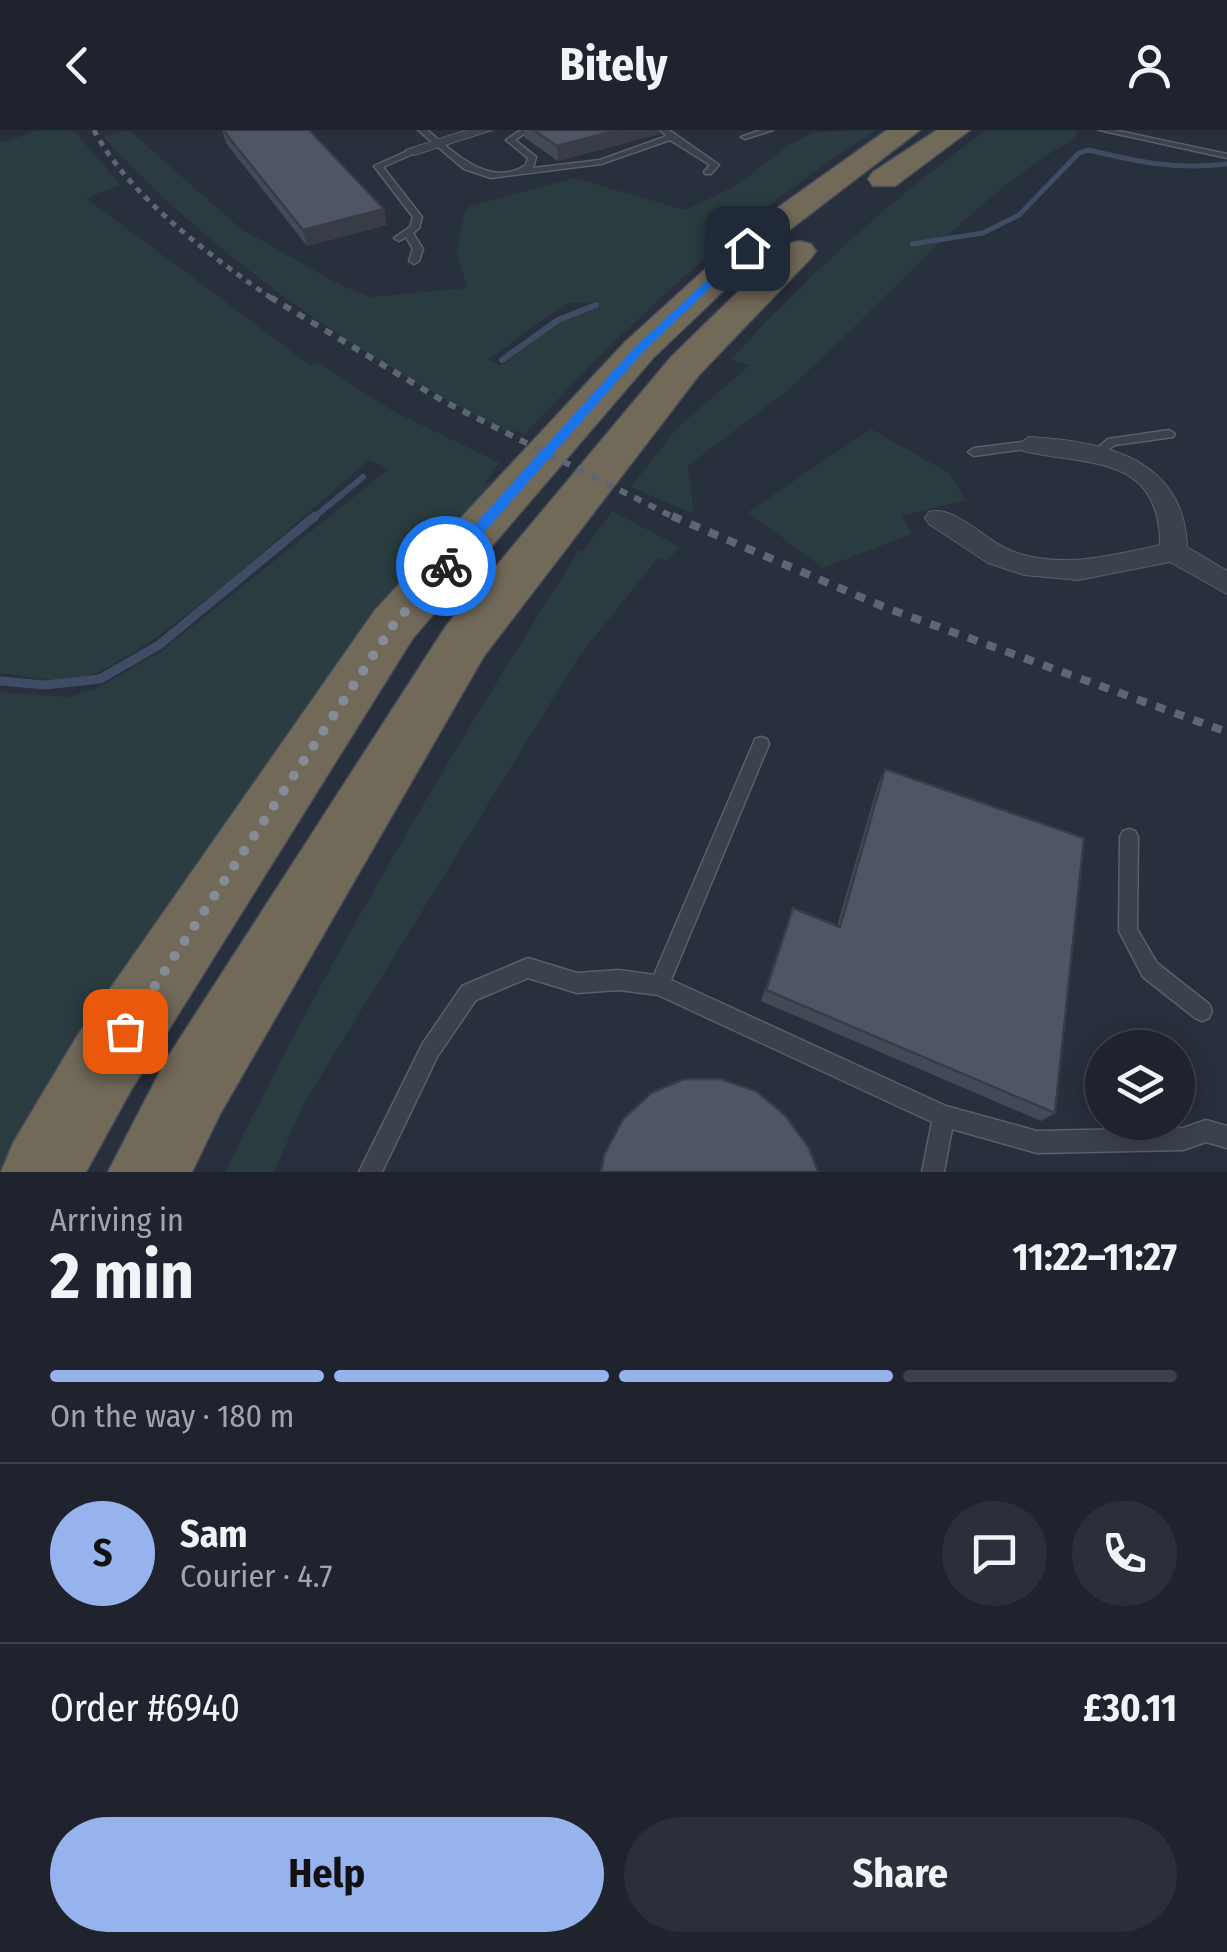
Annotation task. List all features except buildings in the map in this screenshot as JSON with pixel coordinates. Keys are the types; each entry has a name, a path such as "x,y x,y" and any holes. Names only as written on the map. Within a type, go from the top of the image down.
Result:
{"highway":[{"path":"42,1172 104,1063 394,624 639,350 768,230 822,187 906,130"},
{"path":"149,1172 193,1087 465,641 604,463 685,366 752,295 868,191 956,130"}],"street":[{"path":"414,150 484,130"},
{"path":"1029,445 1060,446 1096,454 1136,473 1168,503 1174,552"},
{"path":"938,518 980,549 1028,568 1093,572 1174,552 1227,584"}],"lane":[{"path":"422,130 480,173 502,175 526,168 600,162 652,147 668,133 715,165 708,172"},
{"path":"526,130 510,140 532,157 526,168"},
{"path":"745,137 769,130"},
{"path":"1103,130 1227,156"},
{"path":"414,150 378,166 418,217 404,235 419,255 414,262"},
{"path":"1096,454 1112,442 1169,434"},
{"path":"974,452 1029,445"},
{"path":"660,986 761,744"},
{"path":"1129,837 1128,931 1150,970 1202,1011"},
{"path":"370,1172 430,1050 469,993 528,968 577,983 619,980 660,986 944,1116 1036,1142 1182,1139 1206,1131 1227,1137"},
{"path":"933,1172 944,1116"}],"shaded area":[{"path":"40,130 73,130 121,185 86,198 310,365 318,362 393,411 500,463 484,483 492,483 361,649 237,820 0,1170 0,692 68,697 95,689 159,653 389,469 369,460 183,618 105,668 67,680 0,673 0,143"},
{"path":"129,130 241,229 337,283 371,297 467,288 457,254 465,210 470,206 575,178 685,210 737,185 789,145 814,132 877,130 781,196 691,270 524,435 515,430 511,434 398,372 294,304 196,226 103,137","holes":["597,302 598,306 554,325 502,365 488,360 570,303"]},
{"path":"987,130 1077,130 1075,138 1035,163 962,222 792,386 688,466 694,514 631,487 677,428 750,365 730,360 790,297 885,210"},
{"path":"871,429 949,473 966,500 902,516 912,534 823,568 748,512"},
{"path":"612,511 680,547 667,561 658,558 580,655 304,1103 274,1172 225,1172 306,1013 393,856 579,550 583,551"}],"waterway":[{"path":"912,244 983,233 1019,215 1079,153 1088,150 1157,164 1227,164"},
{"path":"502,360 558,320 596,305"},
{"path":"312,519 363,477"},
{"path":"0,681 45,685 100,679 159,645 315,516"}],"railway":[{"path":"94,130 109,155 150,202 199,245 274,300"},
{"path":"270,297 443,401 677,519"},
{"path":"672,516 884,607 1227,732"}],"way so far":[{"path":"125,1031 394,624 446,566"}],"route":[{"path":"446,566 639,350 747,248"}]}
